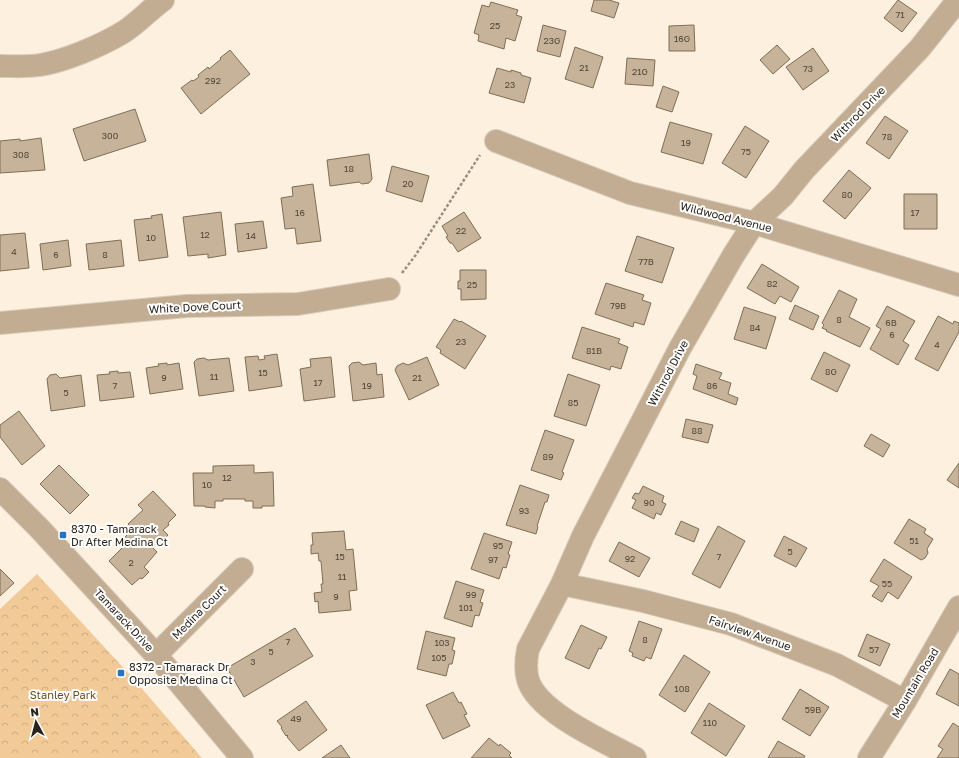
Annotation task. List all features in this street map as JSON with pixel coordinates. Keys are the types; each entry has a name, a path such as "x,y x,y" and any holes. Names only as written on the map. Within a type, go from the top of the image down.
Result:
{"street":[{"path":"0,66 41,65 93,48 123,32 163,0"},
{"name":"Withrod Drive","path":"635,758 578,727 538,698 528,680 526,659 528,649 562,584 583,536 680,348 733,256 754,223 783,196 804,170 920,48 958,0"},
{"name":"Wildwood Avenue","path":"496,141 630,192 754,223 959,284"},
{"name":"White Dove Court","path":"0,323 187,306 298,304 389,289"},
{"name":"Tamarack Drive","path":"0,489 39,528 156,654 242,758"},
{"name":"Medina Court","path":"156,654 242,569"},
{"name":"Fairview Avenue","path":"562,584 643,601 731,624 837,665 904,701"},
{"name":"Mountain Road","path":"869,758 959,607"}],"path":[{"path":"389,289 415,256 483,150 496,141"}],"green space":[{"name":"Stanley Park","path":"37,574 130,675 202,758 0,758 0,609"}],"building":[{"path":"594,0 609,0 619,3 614,18 591,11"},
{"path":"898,0 917,13 902,32 884,18"},
{"path":"491,2 518,10 516,15 522,17 515,41 506,38 504,49 478,41 479,35 474,33 482,5 489,7"},
{"path":"543,25 566,31 560,57 537,51"},
{"path":"694,25 695,51 669,51 669,26"},
{"path":"777,45 790,59 773,74 760,60"},
{"path":"575,47 603,57 593,88 565,79"},
{"path":"813,48 829,71 803,90 786,67"},
{"path":"230,50 250,74 201,114 181,88 199,77 198,75 208,67 209,69"},
{"path":"627,58 655,60 653,86 625,84"},
{"path":"497,68 511,72 511,70 531,78 524,103 489,93"},
{"path":"663,86 679,92 672,112 656,107"},
{"path":"135,109 146,141 84,161 73,129"},
{"path":"885,116 908,131 889,159 866,143"},
{"path":"670,122 712,134 703,164 661,152"},
{"path":"745,126 769,141 746,178 722,163"},
{"path":"41,138 45,170 0,173 0,141 20,139 20,141"},
{"path":"369,154 372,179 369,183 362,184 359,182 330,186 327,160"},
{"path":"392,166 429,176 422,202 386,191"},
{"path":"849,170 871,188 845,219 823,201"},
{"path":"313,184 321,241 297,244 295,228 285,229 281,198 293,196 292,187"},
{"path":"904,194 937,194 937,229 904,229"},
{"path":"221,212 226,255 208,258 208,254 188,256 183,217"},
{"path":"464,212 481,238 458,252 446,237 448,236 442,226"},
{"path":"162,214 168,257 139,261 134,220 152,218 151,216"},
{"path":"263,221 267,248 238,252 235,224"},
{"path":"25,233 29,268 0,271 0,235"},
{"path":"637,236 674,248 662,283 625,271"},
{"path":"68,240 71,266 43,270 40,244"},
{"path":"121,240 124,266 89,270 86,244"},
{"path":"762,264 799,287 791,302 780,296 775,304 747,288"},
{"path":"460,270 486,270 486,299 461,300 461,289 458,289"},
{"path":"606,283 644,295 642,300 651,303 644,325 634,322 633,327 595,314"},
{"path":"839,290 857,299 849,317 870,328 860,347 822,328 824,325 822,323"},
{"path":"795,305 819,316 813,330 789,319"},
{"path":"887,306 915,321 903,341 909,345 898,365 870,349 881,329 876,326"},
{"path":"744,307 776,317 766,349 734,339"},
{"path":"938,316 953,324 954,321 959,323 959,332 938,371 915,359"},
{"path":"454,319 460,322 461,321 486,336 465,369 440,353 441,350 436,347"},
{"path":"582,327 620,339 618,343 628,347 621,369 611,366 610,370 572,358"},
{"path":"824,352 850,365 837,392 811,379"},
{"path":"277,354 282,386 249,391 245,357 258,356 259,360 265,359 264,356"},
{"path":"331,357 335,397 304,401 300,369 311,367 310,359"},
{"path":"427,357 439,385 409,400 395,370 397,366 403,363 408,365"},
{"path":"204,358 208,360 229,358 234,391 199,396 194,362 197,359"},
{"path":"359,362 363,365 376,363 377,375 382,374 384,397 353,401 349,366 352,363"},
{"path":"167,363 167,365 179,363 183,389 150,394 146,368"},
{"path":"696,364 722,373 719,379 731,383 728,394 738,398 736,405 693,389 697,376 693,374"},
{"path":"118,371 118,373 130,372 134,397 100,401 97,375 110,374 109,372"},
{"path":"56,374 60,378 81,375 85,406 51,411 47,379 50,375"},
{"path":"568,374 600,385 586,426 554,416"},
{"path":"19,411 45,446 22,465 0,437 0,425"},
{"path":"686,419 713,425 708,443 682,437"},
{"path":"545,430 574,440 562,472 564,473 561,480 531,470"},
{"path":"871,434 890,445 883,457 864,446"},
{"path":"959,463 959,488 947,480"},
{"path":"59,465 89,495 70,514 40,484"},
{"path":"254,465 254,473 273,472 274,506 253,508 253,501 245,501 245,499 223,499 223,501 215,501 215,508 194,506 193,473 213,473 213,466"},
{"path":"520,485 549,495 547,502 545,502 537,526 536,534 506,525"},
{"path":"643,486 664,496 662,502 666,504 661,515 656,513 654,519 632,508 636,500 632,498 635,493 639,494"},
{"path":"153,491 176,515 168,523 169,525 163,530 168,535 161,542 160,540 152,547 157,552 144,567 149,572 142,579 140,578 132,585 109,561 123,547 119,543 133,529 128,524 143,510 138,505"},
{"path":"909,519 926,529 924,533 933,539 927,549 928,553 925,558 921,560 894,543"},
{"path":"681,521 699,529 694,542 675,534"},
{"path":"718,526 745,541 720,588 692,574"},
{"path":"344,531 346,550 353,549 357,590 349,591 351,610 319,613 318,601 315,602 314,593 322,592 321,584 323,584 321,561 319,561 318,553 311,554 311,545 313,545 312,533"},
{"path":"484,533 512,542 506,568 503,567 499,579 471,569"},
{"path":"784,536 807,548 796,567 774,556"},
{"path":"619,542 650,558 639,577 609,561"},
{"path":"884,559 912,577 898,599 888,592 882,602 872,596 879,586 870,581"},
{"path":"0,569 14,583 0,596"},
{"path":"456,581 484,590 480,602 483,603 479,616 475,615 472,627 444,618"},
{"path":"639,621 662,629 651,659 646,657 644,661 632,656 633,653 629,651"},
{"path":"581,625 607,637 601,649 599,648 589,669 565,658"},
{"path":"295,628 313,656 244,697 227,668"},
{"path":"426,631 455,638 452,650 455,651 452,664 449,664 446,676 417,669"},
{"path":"867,634 890,644 880,666 858,656"},
{"path":"684,655 710,672 685,712 659,695"},
{"path":"950,669 959,674 959,706 936,694"},
{"path":"800,689 829,707 810,736 782,719"},
{"path":"453,692 459,703 461,702 467,714 464,715 470,726 443,739 426,705"},
{"path":"306,701 327,730 299,751 287,737 288,736 286,736 281,728 282,727 277,721"},
{"path":"709,703 745,726 726,756 691,733"},
{"path":"953,723 959,727 959,758 937,758 943,749 938,746"},
{"path":"489,738 499,746 500,744 511,753 509,755 512,758 471,758"},
{"path":"778,741 805,756 804,758 768,758"},
{"path":"341,745 350,758 322,758"}],"place":[{"name":"8370 - Tamarack Dr After Medina Ct","path":"63,535"},
{"name":"8372 - Tamarack Dr Opposite Medina Ct","path":"121,673"}]}
